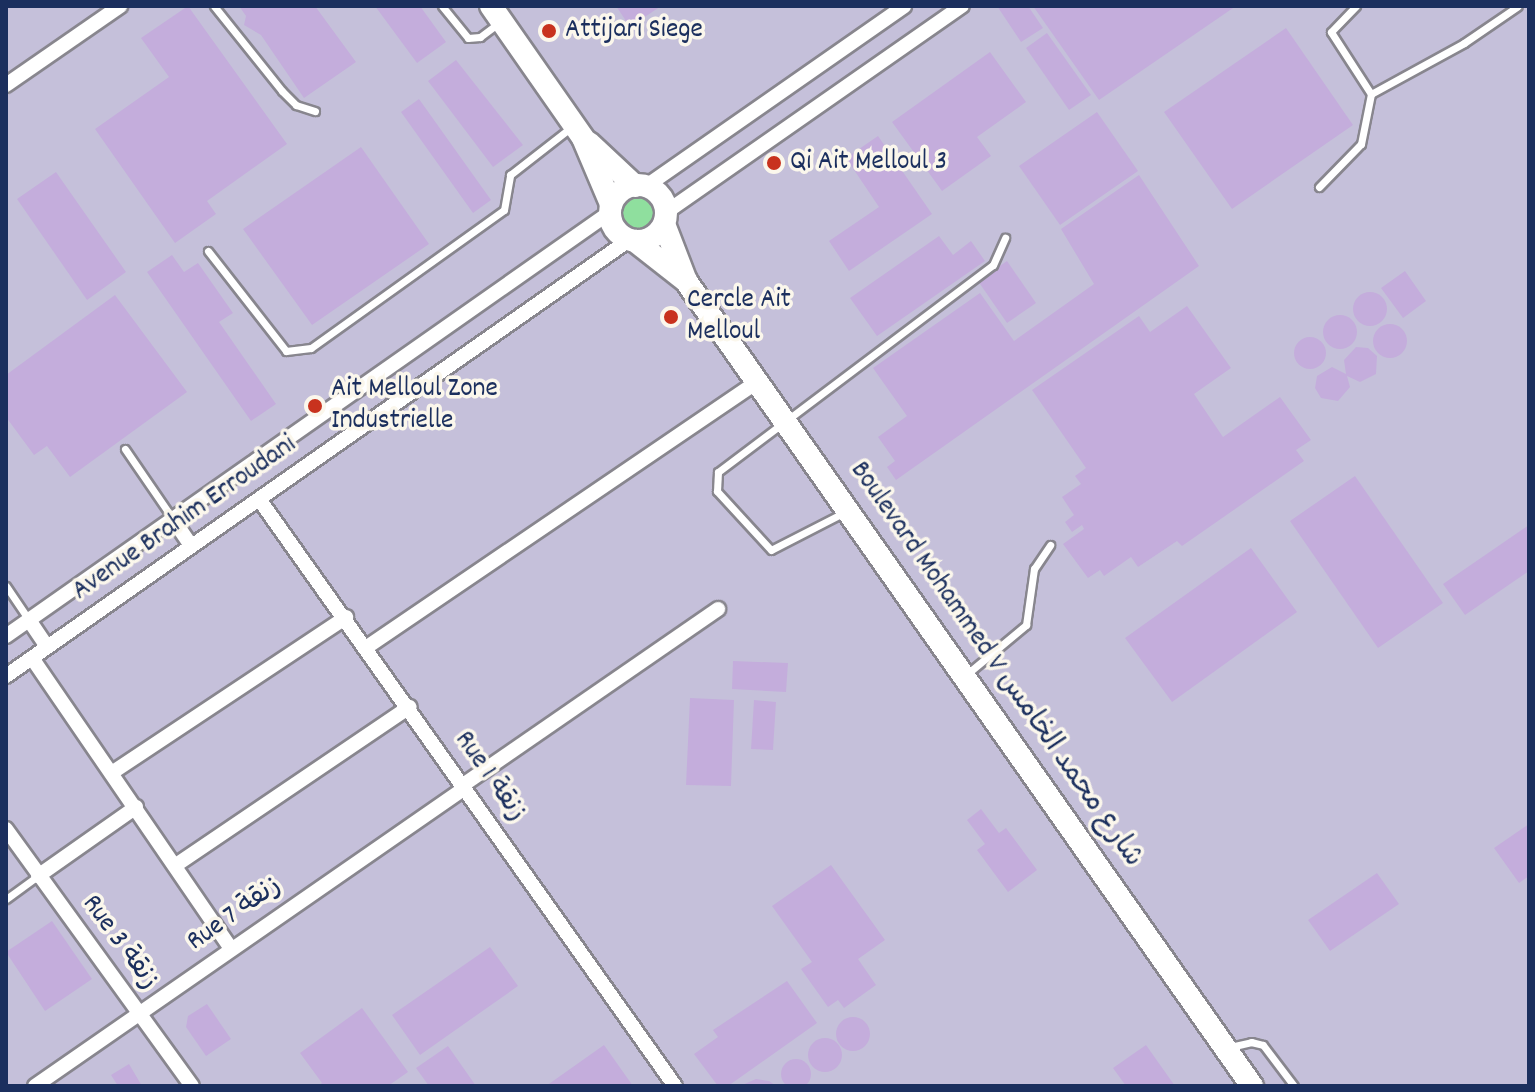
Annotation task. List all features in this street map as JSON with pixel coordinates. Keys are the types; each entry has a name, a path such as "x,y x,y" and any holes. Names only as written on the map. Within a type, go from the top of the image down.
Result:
{"main road":[{"path":"497,13 579,132 610,208 615,229 632,240 652,237 664,218 660,197 640,186 579,132"},
{"path":"610,208 620,192 640,186"},
{"name":"Boulevard Mohammed V شارع محمد الخامس","path":"664,218 686,281 788,421 1252,1086"},
{"name":"Boulevard Mohammed V شارع محمد الخامس","path":"632,240 686,281"}],"street":[{"path":"6,85 120,6"},
{"path":"640,186 904,6"},
{"path":"664,218 962,6"},
{"name":"Avenue Brahim Erroudani","path":"6,636 610,208"},
{"name":"Avenue Brahim Erroudani","path":"6,676 632,240"},
{"path":"367,647 758,381"},
{"name":"Rue 1 زنقة","path":"259,499 346,617 675,1086"},
{"path":"173,519 191,546"},
{"name":"Rue 7 زنقة","path":"35,1086 718,609"},
{"path":"113,772 346,617"},
{"path":"29,620 47,647"},
{"path":"32,658 113,772 231,949"},
{"path":"176,865 409,707"},
{"path":"38,876 136,807"},
{"name":"Rue 3 زنقة","path":"6,829 192,1086"}],"lane":[{"path":"214,6 282,91 296,105 315,111"},
{"path":"442,6 468,38 480,37 497,13"},
{"path":"1319,187 1361,144 1371,94 1331,37 1331,29 1356,6"},
{"path":"1371,94 1464,43 1518,6"},
{"path":"208,251 286,351 311,348 504,210 510,175 579,132"},
{"path":"849,510 771,550 717,491 718,472 993,265 1005,238"},
{"path":"125,449 173,519"},
{"path":"965,675 1026,625 1034,569 1050,545"},
{"path":"6,586 29,620"},
{"path":"6,899 38,876"},
{"path":"1226,1048 1251,1042 1263,1045 1294,1086"}],"shaded area":[{"path":"6,6 1529,6 1529,1086 6,1086"}],"green space":[{"path":"636,195 650,200 655,214 650,228 636,233 622,228 617,214 622,200"}],"building":[{"path":"188,6 287,144 207,201 216,214 175,243 95,129 169,77 141,38"},
{"path":"239,6 315,6 356,62 304,98 261,35 244,25 246,16"},
{"path":"375,6 420,6 446,42 417,63"},
{"path":"616,6 661,6 630,27"},
{"path":"997,6 1028,6 1043,28 1021,42"},
{"path":"1033,6 1236,6 1099,100"},
{"path":"1286,28 1353,125 1232,209 1164,112"},
{"path":"1047,33 1091,95 1069,110 1026,48"},
{"path":"990,52 1026,102 977,137 991,156 942,191 892,122"},
{"path":"456,60 523,145 493,167 428,81"},
{"path":"419,99 491,200 473,213 401,112"},
{"path":"1097,112 1138,171 1060,225 1019,166"},
{"path":"878,136 932,214 849,271 829,241 879,207 846,158"},
{"path":"361,147 429,244 312,325 243,229"},
{"path":"56,172 126,272 87,300 17,199"},
{"path":"1139,175 1199,266 896,480 887,467 895,461 878,437 907,416 873,368 980,293 1014,341 1094,284 1061,229"},
{"path":"939,236 953,255 971,241 985,261 877,336 850,298"},
{"path":"172,255 184,272 198,263 233,313 219,322 276,404 251,421 147,272"},
{"path":"1007,261 1036,303 1007,323 978,281"},
{"path":"1405,271 1426,301 1403,318 1381,288"},
{"path":"1370,292 1382,297 1387,309 1382,321 1370,326 1358,321 1353,309 1358,297"},
{"path":"115,295 187,392 70,477 47,446 34,455 6,417 6,375"},
{"path":"1187,306 1231,368 1194,394 1223,437 1280,397 1311,440 1296,450 1304,461 1182,546 1177,541 1138,567 1131,557 1104,576 1100,570 1088,578 1063,544 1084,529 1082,525 1072,532 1065,522 1074,515 1062,497 1081,484 1075,476 1086,468 1032,390 1139,316 1150,332"},
{"path":"1340,315 1352,320 1357,332 1352,344 1340,349 1328,344 1323,332 1328,320"},
{"path":"1390,324 1402,329 1407,341 1402,353 1390,358 1378,353 1373,341 1378,329"},
{"path":"1310,337 1321,342 1326,353 1321,364 1310,369 1299,364 1294,353 1299,342"},
{"path":"1356,347 1368,348 1377,356 1376,374 1360,382 1347,376 1350,387 1338,401 1321,398 1315,388 1317,376 1332,367 1346,374 1344,360"},
{"path":"1355,476 1443,603 1378,648 1290,521"},
{"path":"1529,525 1529,571 1465,615 1443,584"},
{"path":"1251,548 1297,612 1172,702 1125,638"},
{"path":"733,661 788,663 786,692 732,689"},
{"path":"690,698 734,700 731,786 686,785"},
{"path":"754,700 776,702 773,750 751,749"},
{"path":"981,809 999,833 1006,828 1037,870 1008,892 977,850 985,844 967,820"},
{"path":"1529,824 1529,876 1519,883 1494,848"},
{"path":"831,865 885,940 858,959 876,985 844,1008 838,1000 828,1007 801,969 812,962 772,906"},
{"path":"1377,873 1399,904 1330,951 1308,920"},
{"path":"52,921 92,979 45,1011 6,952"},
{"path":"490,947 518,986 420,1055 392,1015"},
{"path":"787,981 817,1023 728,1086 718,1086 694,1054 718,1037 713,1030"},
{"path":"207,1004 231,1039 206,1056 186,1027 188,1016"},
{"path":"362,1008 408,1072 388,1086 318,1086 322,1083 300,1053"},
{"path":"853,1017 865,1022 870,1034 865,1046 853,1051 841,1046 836,1034 841,1022"},
{"path":"825,1038 837,1043 842,1055 837,1067 825,1072 813,1067 808,1055 813,1043"},
{"path":"604,1045 633,1086 546,1086"},
{"path":"1146,1045 1175,1086 1126,1086 1113,1068"},
{"path":"448,1046 476,1086 429,1086 416,1068"},
{"path":"796,1059 807,1063 811,1074 807,1085 796,1089 785,1085 781,1074 785,1063"},
{"path":"129,1064 142,1086 118,1086 111,1075"},
{"path":"756,1079 769,1081 776,1086 740,1086"}],"place":[{"name":"Attijari Siege","path":"549,31"},
{"name":"Qi Ait Melloul 3","path":"774,163"},
{"name":"Cercle Ait Melloul","path":"671,317"},
{"name":"Ait Melloul Zone Industrielle","path":"315,406"}]}
